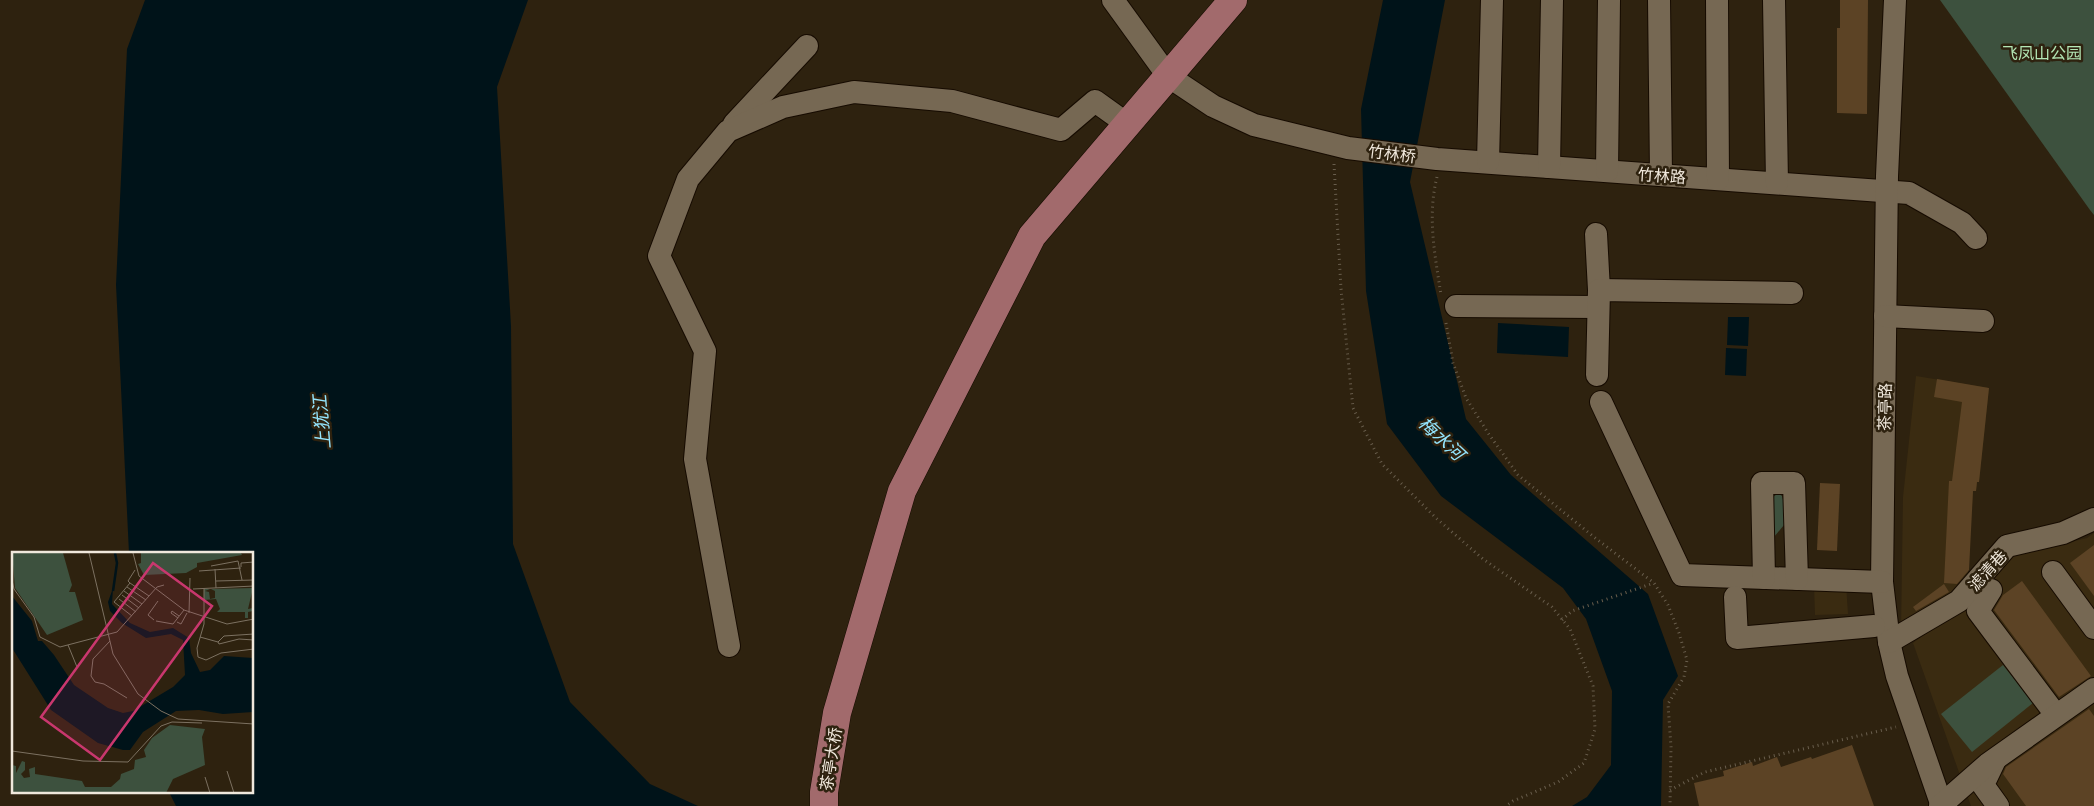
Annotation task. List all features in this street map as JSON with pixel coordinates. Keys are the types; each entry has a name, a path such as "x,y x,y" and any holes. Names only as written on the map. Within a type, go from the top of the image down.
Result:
{"main road":[{"name":"茶亭大桥","path":"824,806 824,792 837,713 902,491 1032,236 1233,0"}],"street":[{"path":"1114,0 1168,76"},
{"path":"1488,162 1492,0"},
{"path":"1549,167 1552,0"},
{"path":"1607,171 1609,0"},
{"path":"1659,0 1661,175"},
{"path":"1717,0 1718,179"},
{"path":"1774,0 1778,183"},
{"name":"茶亭路","path":"1895,0 1887,191 1882,582 1889,642 1897,676 1941,806"},
{"path":"729,646 695,459 705,351 659,256 688,180 728,131 807,46"},
{"name":"竹林桥","path":"1168,76 1213,106 1254,126 1340,146 1439,159"},
{"path":"728,131 783,107 854,92 952,101 1061,130 1095,101 1127,124"},
{"name":"竹林路","path":"1439,159 1909,193 1962,223 1976,238"},
{"path":"1596,234 1598,298 1597,375"},
{"path":"1448,308 1598,298 1792,293"},
{"path":"1886,316 1983,321"},
{"path":"1602,402 1682,575 1882,582"},
{"path":"1764,578 1762,483 1794,483 1797,579"},
{"name":"滤清巷","path":"1889,642 1959,601 2007,546 2063,534 2094,519"},
{"path":"2053,572 2094,628"},
{"path":"1991,590 1978,611 2056,716"},
{"path":"1735,597 1737,638 1874,626"},
{"path":"1941,806 1995,759 2094,689"},
{"path":"1995,759 1983,785 1998,806"}],"path":[{"path":"1340,146 1341,289 1354,408 1382,464 1436,518 1483,558 1552,607 1570,629 1593,686 1595,730 1584,763 1558,782 1513,801 1506,806"},
{"path":"1439,159 1432,196 1431,222 1448,308 1453,363 1466,398 1488,433 1518,474 1594,537 1654,583 1668,605 1679,633 1687,660 1684,677 1668,704 1671,747 1670,806"},
{"path":"1562,620 1572,611 1654,583"},
{"path":"1670,790 1705,772 1902,726"}],"shaded area":[{"path":"1916,376 1989,388 1979,482 1977,482 1976,491 1973,491 1968,572 1971,573 1970,584 1901,631 1903,497"},
{"path":"2094,533 2094,806 1971,806 1913,643 1984,590 2006,558 2087,538"},
{"path":"1846,584 1848,614 1815,615 1814,585"}],"green space":[{"name":"飞凤山公园","path":"1940,0 2094,0 2094,215 2090,210"},
{"path":"1778,493 1782,496 1786,511 1784,525 1774,537 1771,499"},
{"path":"2003,665 2033,703 1972,752 1941,714"}],"water":[{"name":"上犹江","path":"145,0 528,0 497,87 511,326 513,544 570,702 650,784 698,806 176,806 170,794 254,794 254,552 129,552 116,285 127,49"},
{"name":"梅水河","path":"1383,0 1445,0 1410,182 1466,419 1511,475 1648,594 1678,676 1663,700 1661,806 1572,806 1587,797 1611,765 1612,691 1586,619 1563,588 1441,496 1387,424 1366,291 1361,109"},
{"path":"1728,317 1749,317 1748,346 1727,345"},
{"path":"1498,323 1569,327 1568,357 1497,353"},
{"path":"1726,348 1747,349 1746,376 1725,375"}],"building":[{"path":"1840,0 1868,0 1867,114 1837,113 1837,28 1840,28"},
{"path":"1937,379 1989,388 1979,482 1977,482 1976,491 1973,491 1969,570 1957,584 1944,583 1949,481 1952,481 1962,402 1934,397"},
{"path":"1820,483 1840,484 1837,551 1817,550"},
{"path":"2094,545 2094,596 2070,563"},
{"path":"2022,581 2091,676 2059,697 1994,610 2003,595"},
{"path":"1944,584 1949,592 1916,611 1913,607"},
{"path":"2089,709 2094,716 2094,806 2026,806 2003,774 2006,767"},
{"path":"1852,745 1874,806 1699,806 1694,783 1724,776 1723,771 1752,762 1753,766 1777,757 1781,767 1811,757 1812,759"}]}
